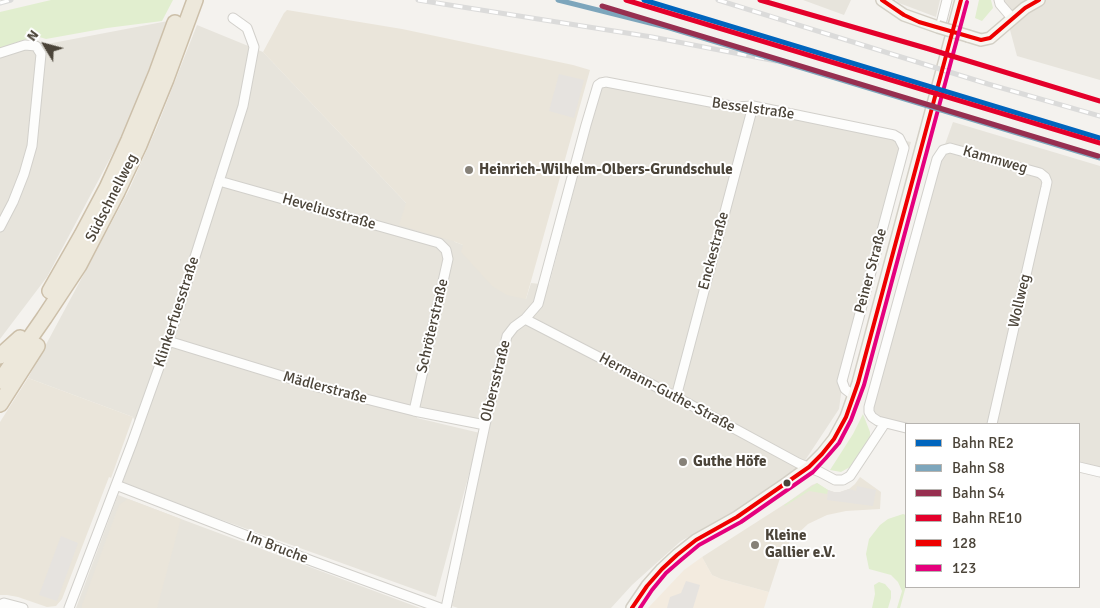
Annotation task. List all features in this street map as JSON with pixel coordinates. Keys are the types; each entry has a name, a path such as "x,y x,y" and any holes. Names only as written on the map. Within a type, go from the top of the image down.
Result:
{"highway":[{"name":"Südschnellweg","path":"0,369 73,252 107,188 130,140 184,0"},
{"name":"Südschnellweg","path":"0,380 79,264 117,192 166,80 195,0"},
{"path":"0,404 62,302 79,264"},
{"path":"0,356 20,338"}],"street":[{"path":"882,0 904,15 940,24 981,40 990,38 1012,18 1033,2 1039,0"},
{"path":"940,24 948,0"},
{"name":"Peiner Straße","path":"632,608 647,586 677,555 696,540 787,484 809,467 834,439 846,417 854,396 961,0"},
{"path":"999,0 1000,4 1012,18"},
{"name":"Klinkerfuesstraße","path":"69,608 168,342 243,106 254,47 247,28 232,18"},
{"path":"0,54 25,45 36,46 40,54 32,146 13,202 0,227"},
{"name":"Besselstraße","path":"601,83 606,82 736,107 753,106 894,135 902,142"},
{"name":"Olbersstraße","path":"446,608 485,426 507,336 538,304 589,116 598,85 601,83"},
{"name":"Enckestraße","path":"676,397 753,106"},
{"name":"Peiner Straße","path":"854,396 845,389 842,381 904,148 902,142"},
{"name":"Kammweg","path":"885,423 872,417 869,407 937,159 943,150 950,148 1040,173 1045,177"},
{"name":"Wollweg","path":"992,423 1046,187 1045,177"},
{"name":"Heveliusstraße","path":"219,180 439,244"},
{"name":"Schröterstraße","path":"414,411 448,259 446,250 439,244"},
{"name":"Hermann-Guthe-Straße","path":"525,319 798,463 835,480 843,480 850,476 885,423"},
{"name":"Mädlerstraße","path":"168,342 318,387 414,411 485,426"},
{"path":"885,423 905,428"},
{"path":"1080,467 1100,472"},
{"name":"Im Bruche","path":"116,486 312,562 440,608"},
{"path":"0,605 4,603 23,608"}],"shaded area":[{"path":"803,0 851,0 844,15"},
{"path":"896,0 940,0 936,17 899,3"},
{"path":"1002,0 1100,0 1100,80 1017,56"},
{"name":"Heinrich-Wilhelm-Olbers-Grundschule","path":"287,10 402,29 590,70 526,299 507,295 492,286 461,252 463,245 399,225 406,203 263,52"},
{"path":"168,21 123,134 47,277 0,339 0,53"},
{"path":"197,25 263,52 406,203 455,242 463,245 526,299 531,283 549,285 602,82 754,109 911,142 842,387 839,409 804,462 757,499 681,541 632,585 611,608 458,608 452,606 489,428 418,409 417,418 480,433 436,597 122,484 140,433 133,417 28,378 129,190 157,127"},
{"name":"Heinrich-Wilhelm-Olbers-Grundschule","path":"559,74 584,80 574,118 549,111"},
{"path":"953,122 1100,166 1100,472 1080,467 1080,423 905,423 905,425 892,425 869,412 943,150"},
{"path":"28,378 133,417 111,478 109,477 62,599 56,606 47,607 18,597 0,595 0,422"},
{"name":"Kleine Gallier e.V.","path":"860,477 881,492 880,509 846,511 827,515 808,524 791,540 780,558 769,592 712,575 702,557 812,485 817,483 828,490 840,492 849,489"},
{"path":"857,486 876,490 873,506 827,500 828,490 834,492 849,489 856,491"},
{"path":"118,495 181,519 420,608 76,608"},
{"path":"128,499 181,519 157,608 82,608 119,505"},
{"path":"61,536 78,543 57,601 39,595"},
{"path":"702,557 712,575 769,592 764,608 648,608 684,570"},
{"path":"686,581 700,585 693,608 667,608 670,597 681,593"}],"green space":[{"path":"51,0 173,0 162,21 107,28 46,39 36,36 0,48 0,12"},
{"path":"979,0 991,0 993,8 982,21 975,18"},
{"path":"863,414 870,437 850,467 841,472 830,470 853,434"},
{"path":"817,483 828,490 827,494 809,491 784,505"},
{"path":"905,515 905,588 900,608 897,608 902,591 898,582 891,575 869,569 866,554 869,539 880,525 888,519"},
{"path":"879,582 885,584 891,591 888,608 872,608 875,594 874,585"}],"railway":[{"path":"0,3 11,0"},
{"path":"418,0 652,37 776,61"},
{"path":"718,0 988,84 1100,116"}],"rail line":[{"name":"S8","path":"558,0 670,28 1100,158"},
{"name":"RE10","path":"626,0 1100,143"},
{"name":"RE2","path":"644,0 1100,138"},
{"name":"RE10","path":"760,0 1100,101"},
{"name":"S4","path":"602,6 1098,156"}],"transit line":[{"name":"128","path":"882,0 904,15 919,22 981,40 990,38 1025,8 1039,0"},
{"name":"128","path":"632,608 647,586 677,555 696,540 737,517 809,467 834,439 846,417 858,383 961,0"},
{"name":"123","path":"640,608 666,573 699,545 741,522 813,472 839,443 851,420 864,385 967,2"}],"place":[{"name":"Heinrich-Wilhelm-Olbers-Grundschule","path":"469,170"},
{"name":"Guthe Höfe","path":"683,462"},
{"name":"Kleine Gallier e.V.","path":"755,545"}]}
